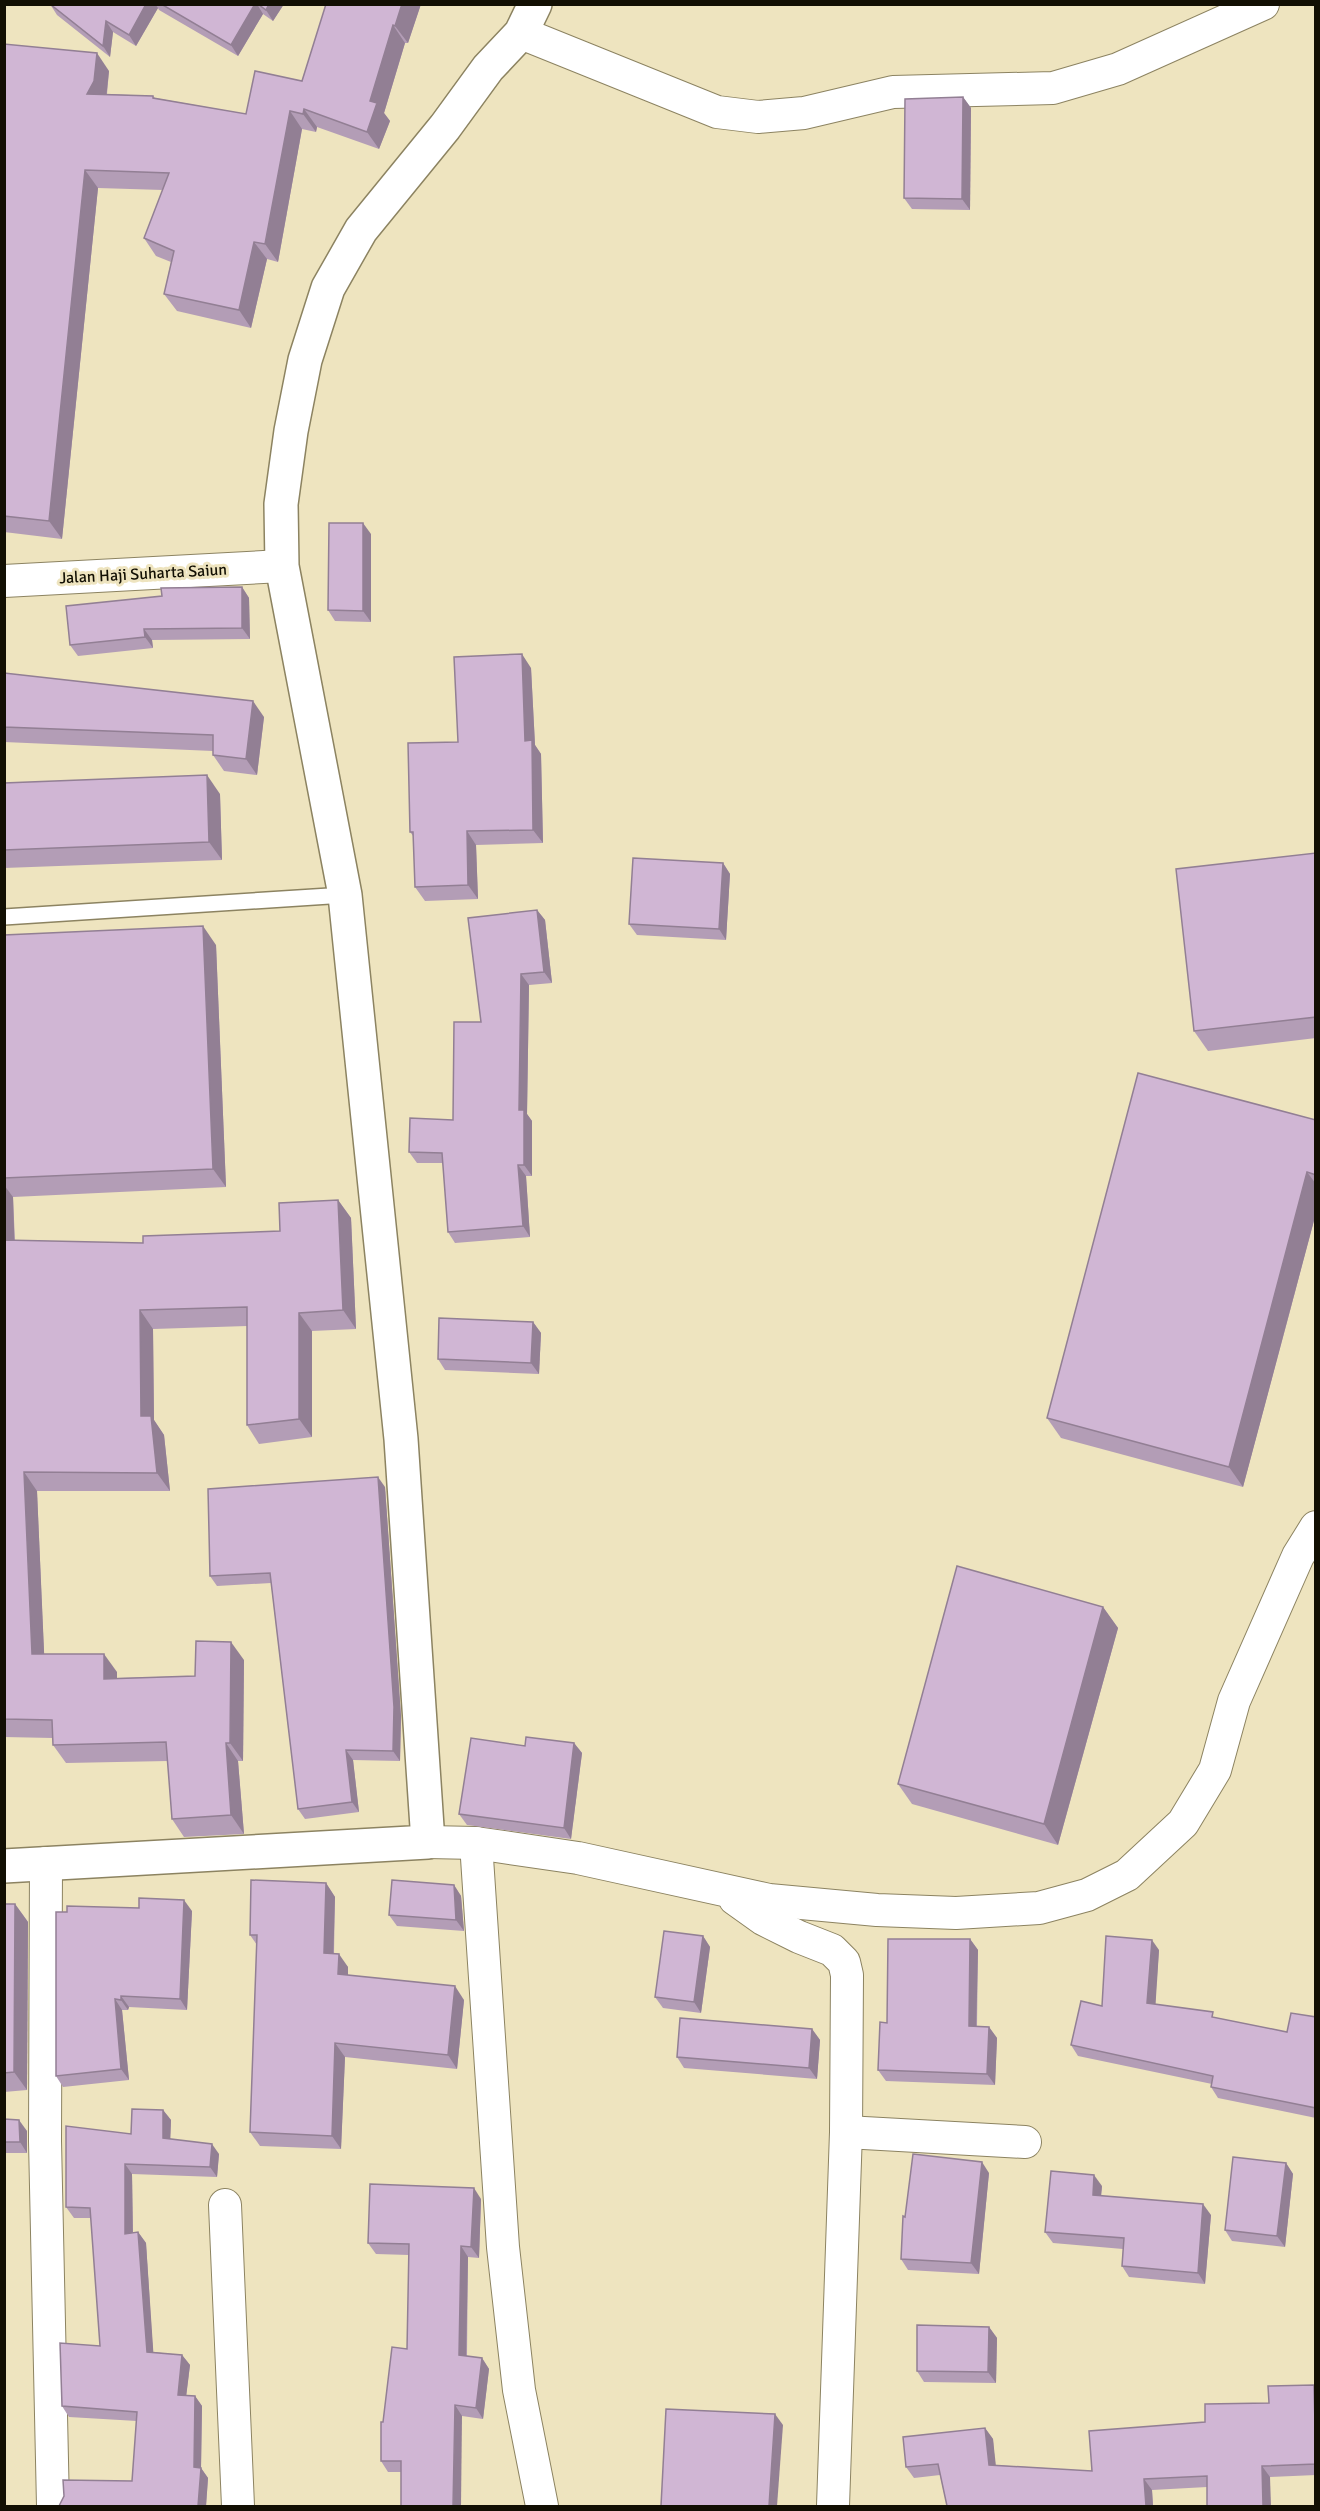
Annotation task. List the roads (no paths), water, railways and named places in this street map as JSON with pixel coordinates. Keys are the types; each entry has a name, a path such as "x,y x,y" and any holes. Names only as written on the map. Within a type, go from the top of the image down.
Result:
{"street":[{"path":"428,1842 401,1439 345,895 282,566 281,504 291,431 305,360 328,288 361,230 439,136 488,69 520,33 535,4"},
{"path":"520,33 717,112 758,117 804,113 893,92 1053,88 1118,69 1263,4"},
{"name":"Jalan Haji Suharta Saiun","path":"4,581 282,566"},
{"path":"4,1866 428,1842 476,1843 578,1858 769,1900 878,1910 956,1913 1039,1908 1087,1895 1127,1875 1183,1823 1215,1770 1234,1701 1298,1556 1316,1527"},
{"path":"476,1843 503,2247 519,2391 542,2506"},
{"path":"46,1863 45,2141 53,2506"},
{"path":"722,1890 763,1919 799,1938 832,1950 844,1962 848,1975 846,2132 833,2506"},
{"path":"846,2132 1025,2142"},
{"path":"225,2205 238,2506"}],"lane":[{"path":"4,917 345,895"}]}
